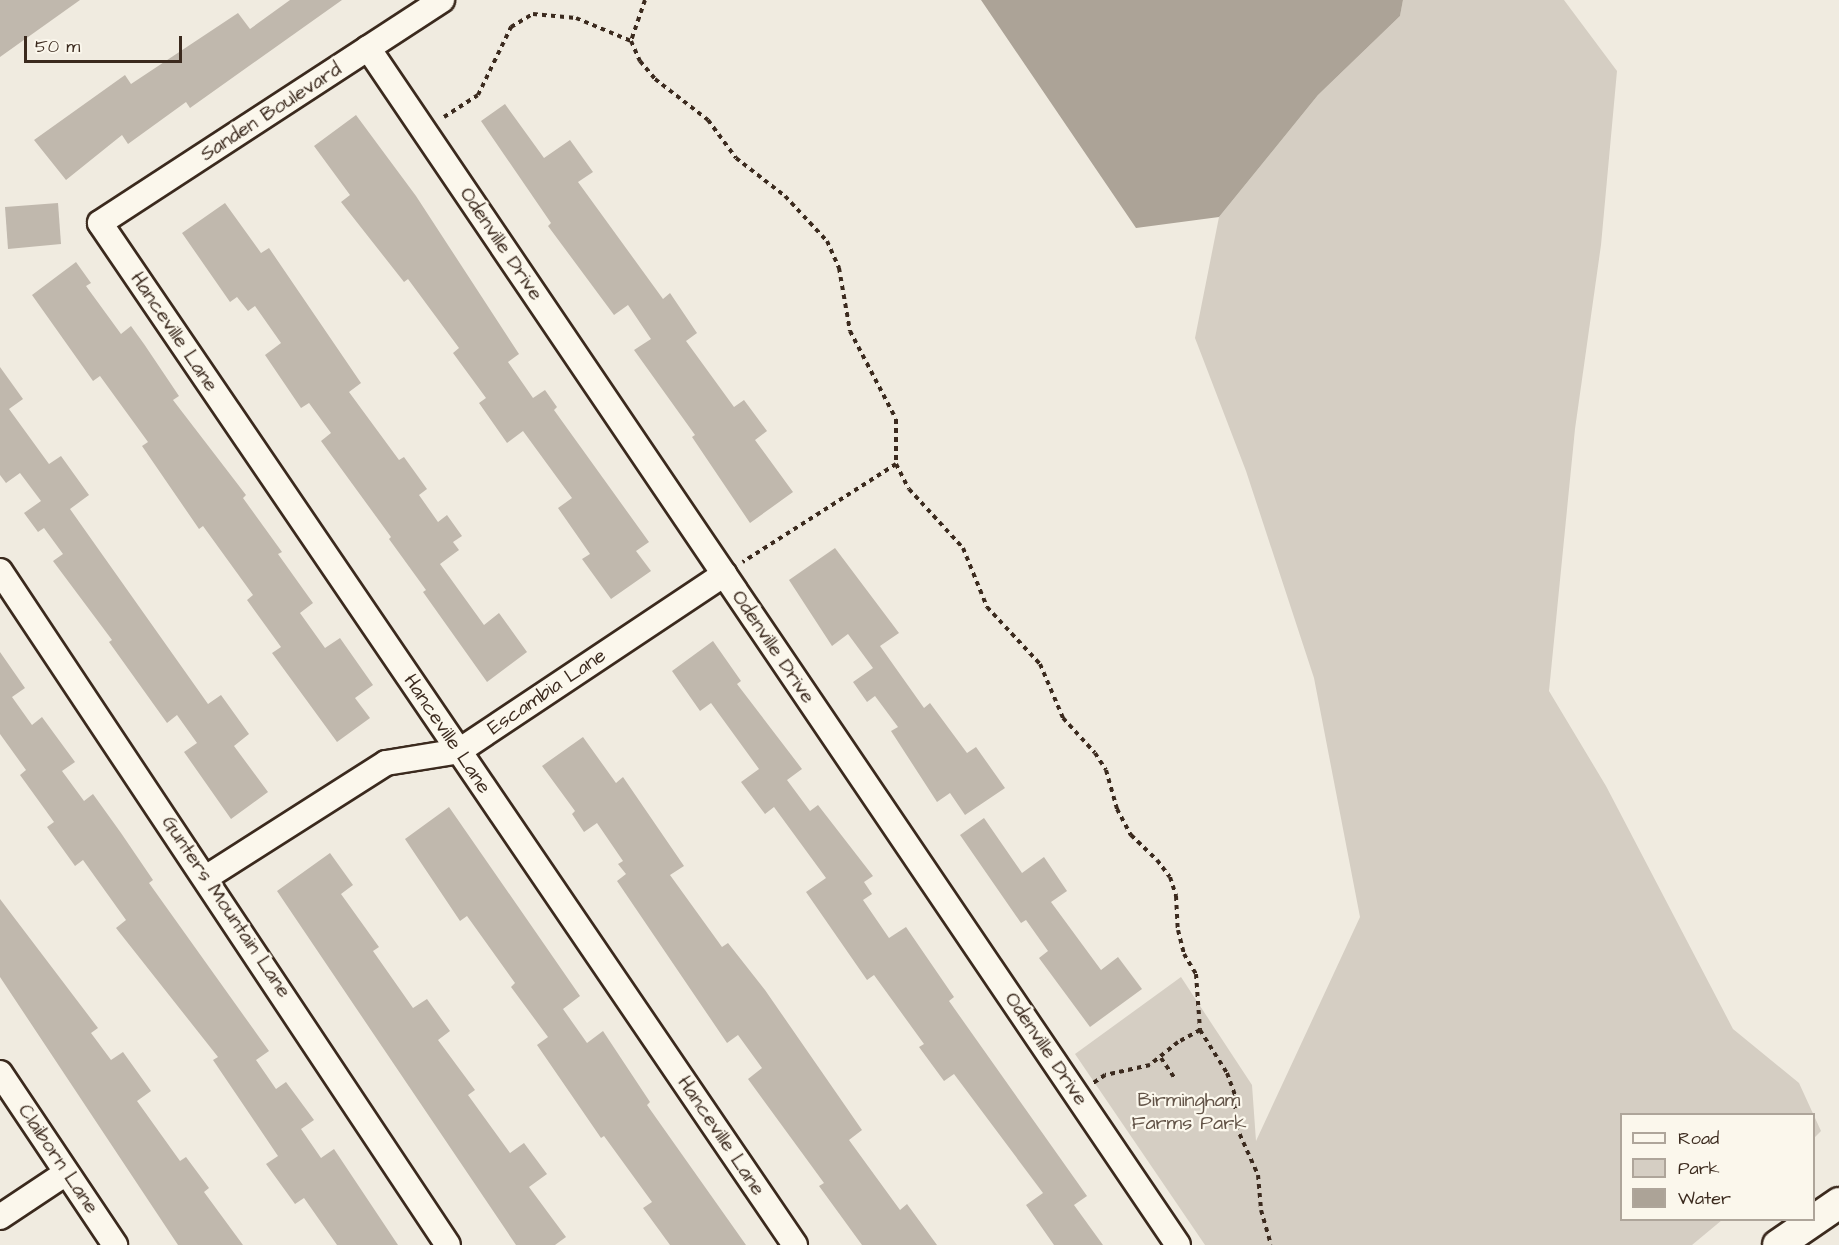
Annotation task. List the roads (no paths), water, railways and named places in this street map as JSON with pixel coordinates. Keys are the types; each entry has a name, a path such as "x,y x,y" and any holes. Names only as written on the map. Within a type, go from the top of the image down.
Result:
{"main road":[{"path":"1815,1220 1839,1203"},
{"path":"1778,1245 1813,1221"}],"street":[{"name":"Sanden Boulevard","path":"100,224 442,0"},
{"name":"Odenville Drive","path":"368,48 734,568 1178,1245"},
{"name":"Hanceville Lane","path":"100,224 795,1245"},
{"name":"Escambia Lane","path":"207,877 386,763 459,751 734,568"},
{"name":"Gunters Mountain Lane","path":"0,571 207,877 448,1245"},
{"name":"Claiborn Lane","path":"0,1073 116,1245"},
{"path":"0,1217 66,1173"}],"water":[{"path":"981,0 1403,0 1400,16 1318,95 1219,217 1136,228"}],"park label":[{"name":"Birmingham Farms Park","path":"1189,1112"}]}
